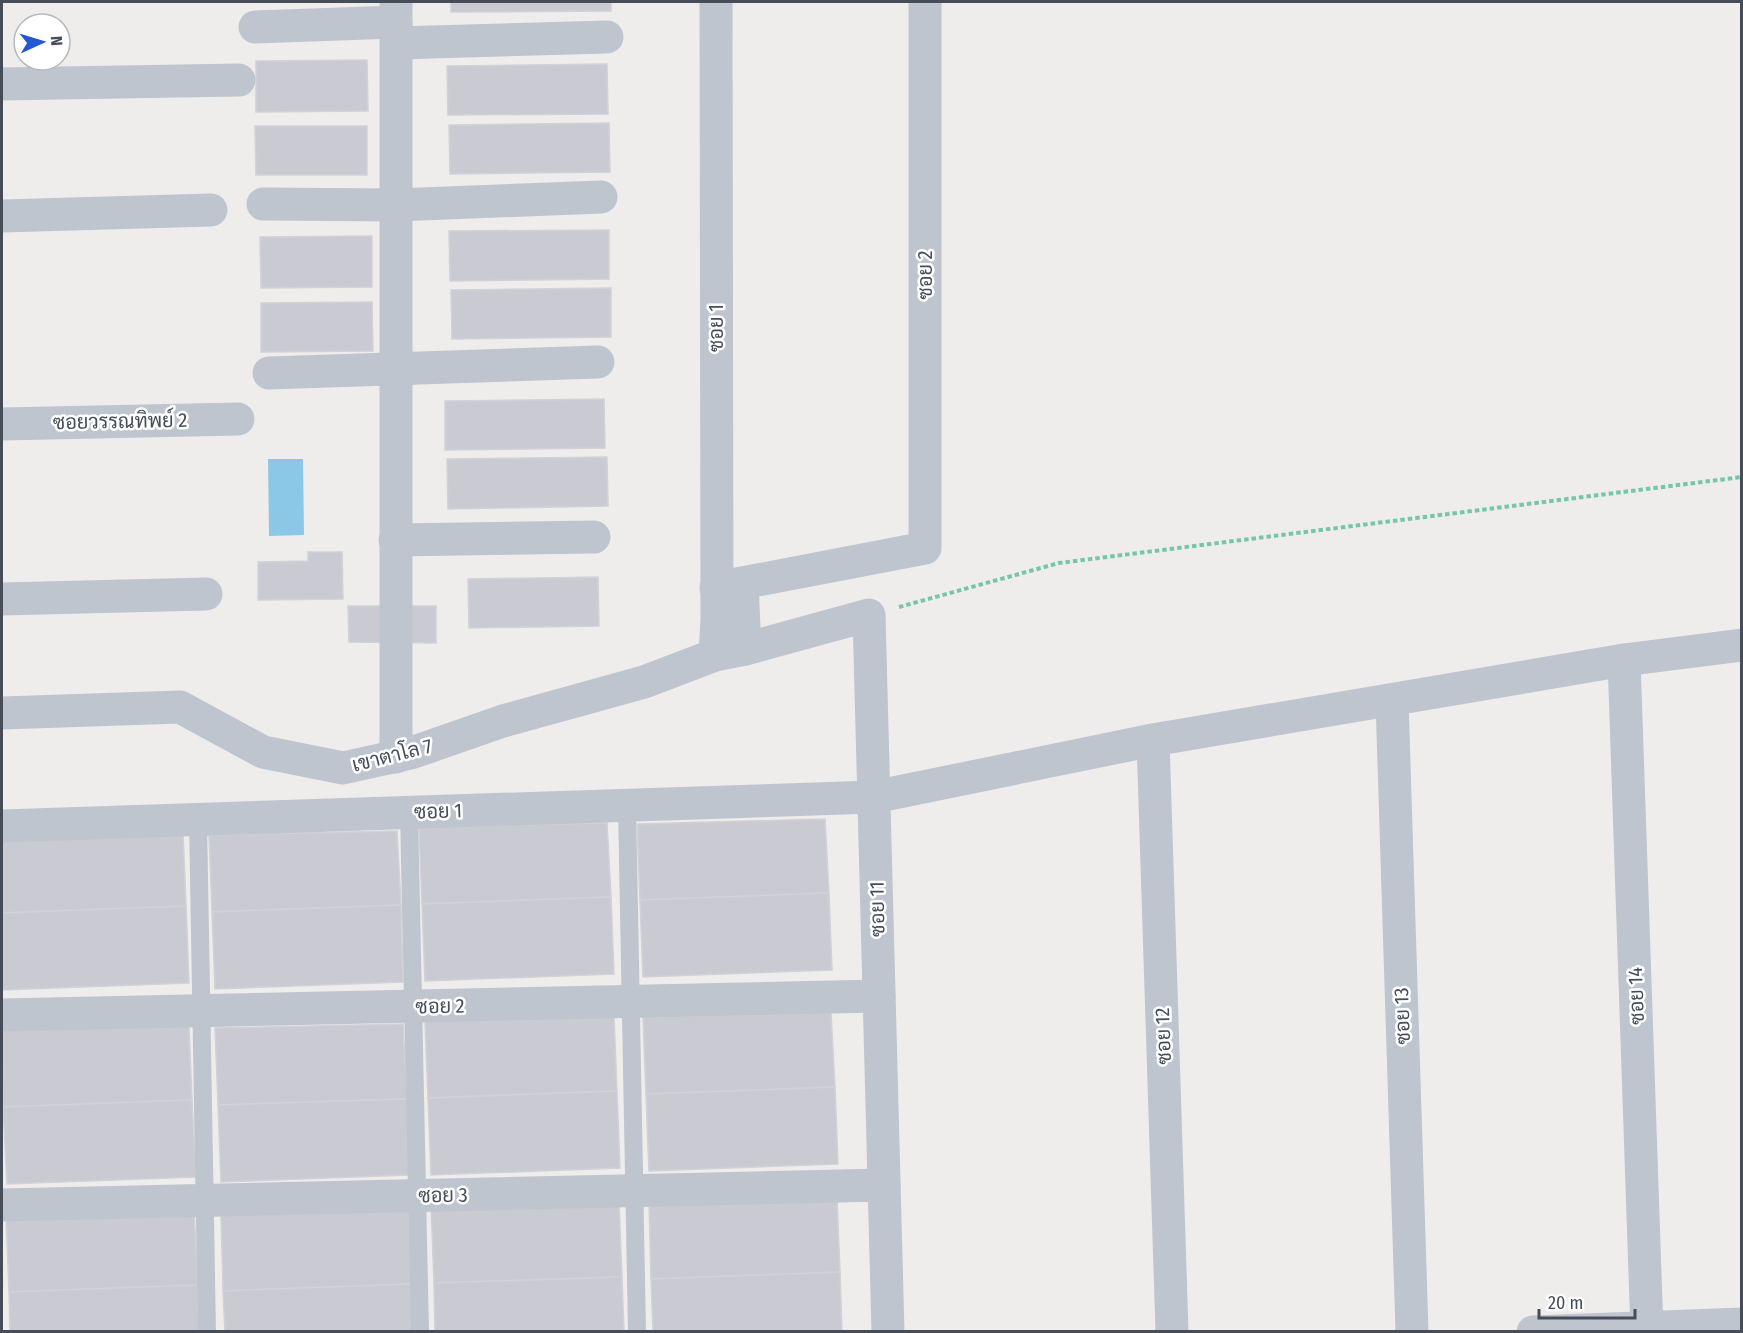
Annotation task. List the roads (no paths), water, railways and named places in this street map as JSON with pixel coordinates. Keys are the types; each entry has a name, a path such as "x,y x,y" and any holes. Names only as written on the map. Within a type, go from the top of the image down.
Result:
{"street":[{"name":"ซอย 1","path":"716,2 730,652"},
{"name":"ซอย 2","path":"729,586 925,548 925,2"},
{"path":"396,22 396,757"},
{"path":"255,27 396,22 607,37"},
{"path":"2,84 239,80"},
{"path":"263,204 396,205 602,197"},
{"path":"2,216 212,210"},
{"path":"269,373 597,362"},
{"name":"ซอยวรรณทิพย์ 2","path":"2,424 238,419"},
{"path":"396,540 594,537"},
{"path":"2,599 206,594"},
{"name":"ซอย 11","path":"730,652 869,615 888,1332"},
{"name":"ซอย 1","path":"2,826 874,797 1153,740 1624,660 1742,645"},
{"name":"เขาตาโล 7","path":"2,713 180,707 263,752 344,768 396,757 503,721 644,682 730,652"},
{"name":"ซอย 14","path":"1624,660 1647,1330"},
{"name":"ซอย 13","path":"1392,701 1412,1332"},
{"name":"ซอย 12","path":"1153,740 1172,1332"},
{"name":"ซอย 2","path":"2,1015 879,996"},
{"name":"ซอย 3","path":"2,1205 884,1185"},
{"path":"1533,1332 1647,1330 1742,1324"}],"lane":[{"path":"627,805 637,1332"},
{"path":"409,812 420,1332"},
{"path":"198,819 207,1332"}],"water":[{"path":"268,459 303,459 304,535 269,536"}]}
